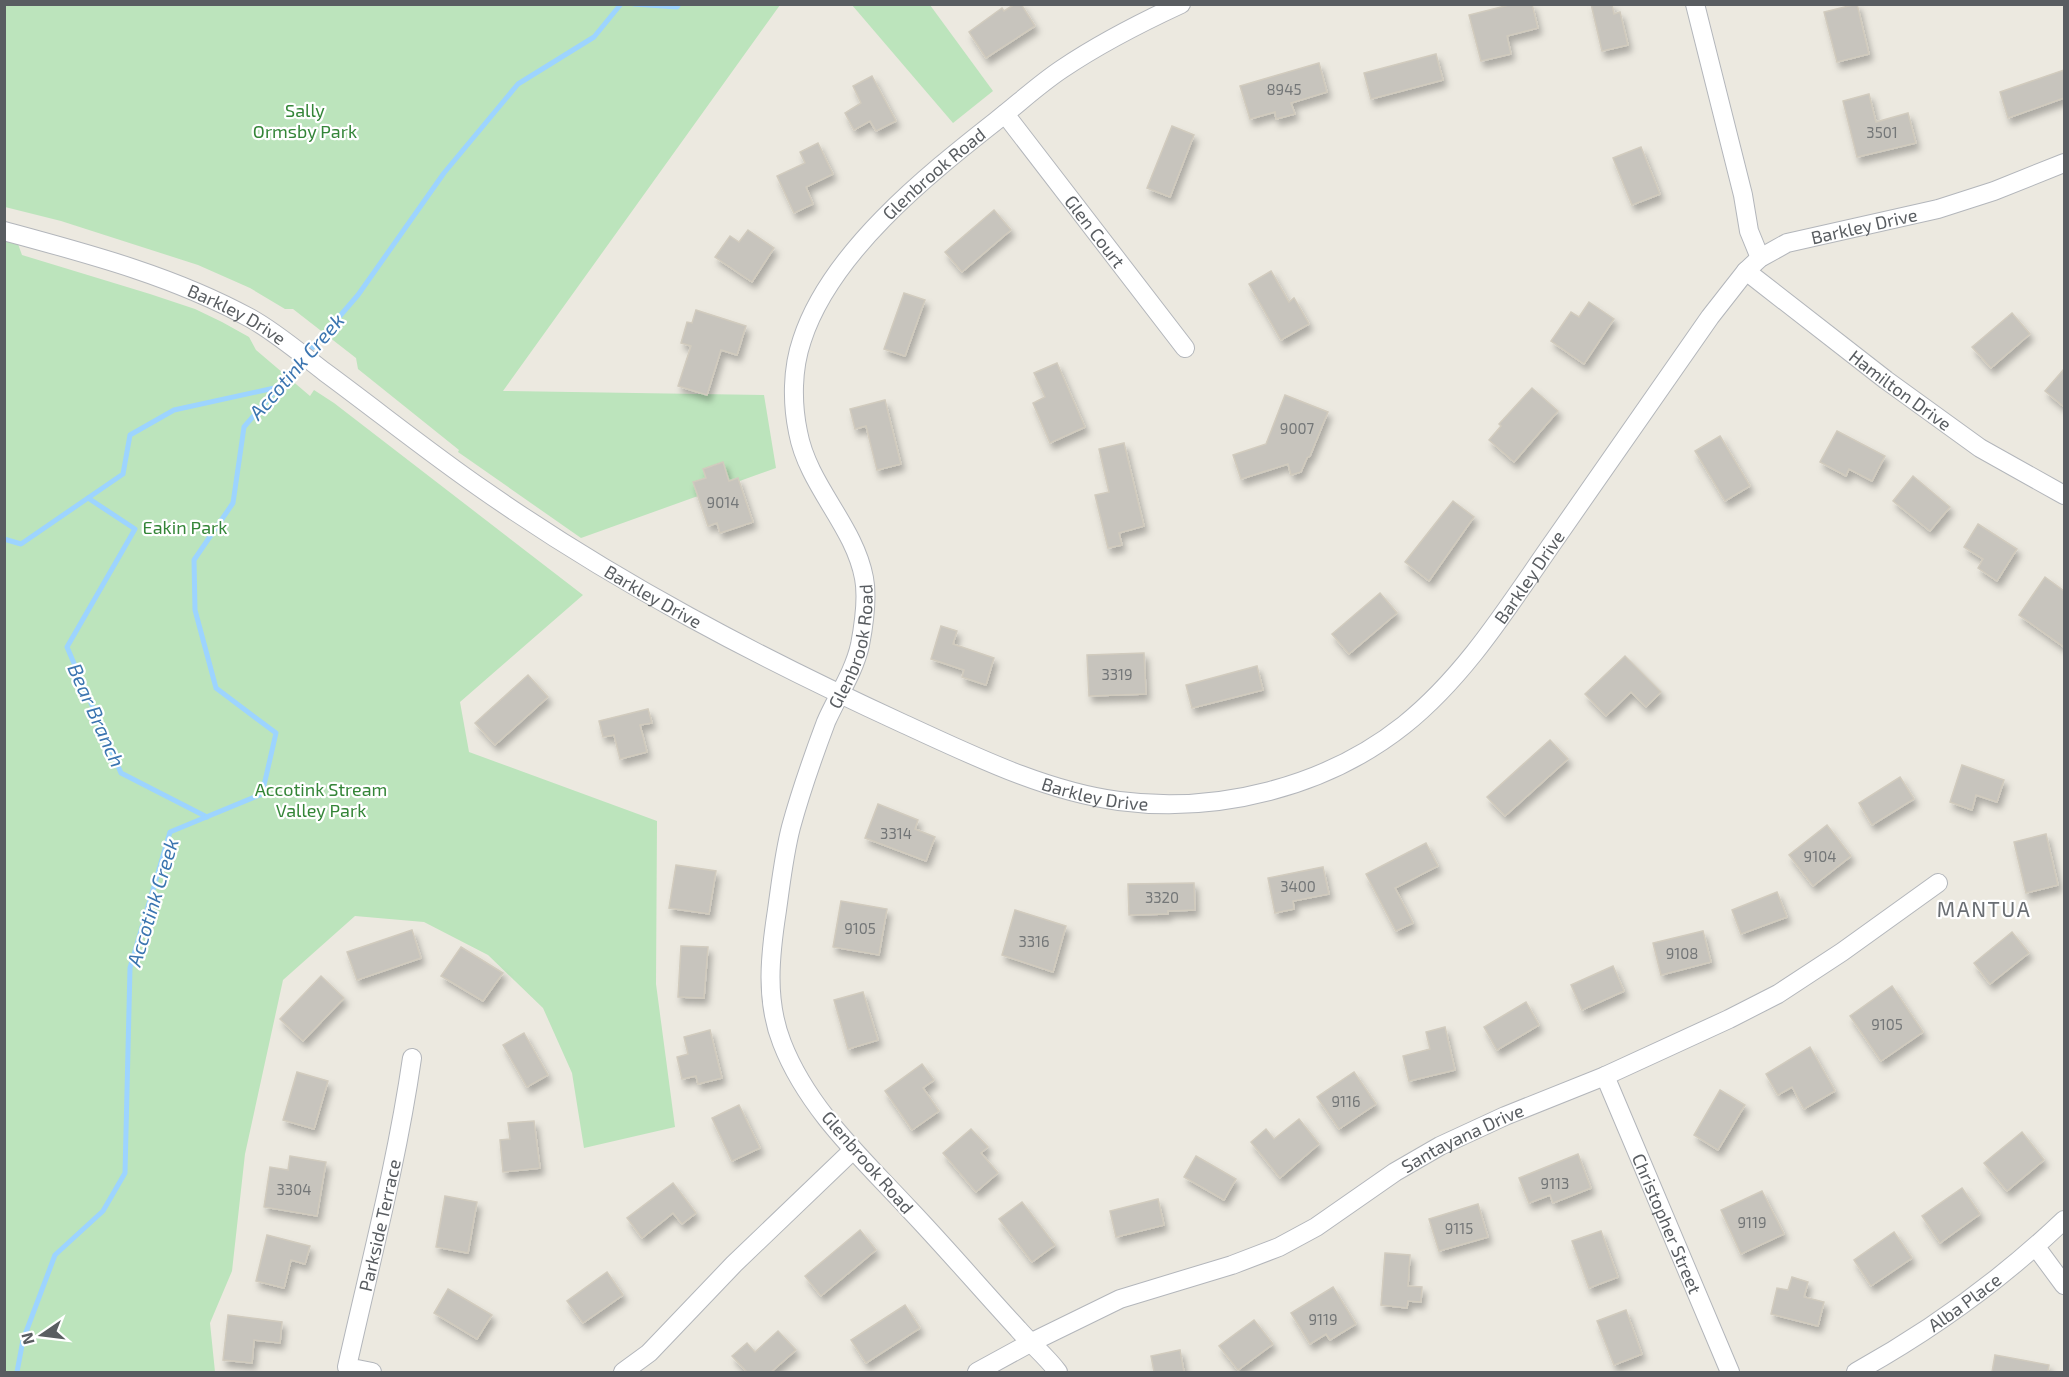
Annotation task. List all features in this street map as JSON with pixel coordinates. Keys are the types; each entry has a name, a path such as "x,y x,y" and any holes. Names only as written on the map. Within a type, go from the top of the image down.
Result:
{"street":[{"name":"Glenbrook Road","path":"1058,1372 853,1150 801,1081 777,1027 770,978 770,953 791,826 826,723 859,650 866,605 865,586 856,552 818,483 799,441 794,392 796,361 801,341 822,297 858,247 916,187 1062,69 1109,40 1181,4"},
{"path":"1695,4 1743,195 1749,231 1760,258"},
{"name":"Glen Court","path":"1005,114 1185,348"},
{"name":"Barkley Drive","path":"4,231 114,261 163,278 251,319 485,491 616,575 723,637 839,694 1016,772 1071,790 1118,800 1169,804 1224,800 1281,788 1336,767 1370,749 1405,724 1437,695 1468,660 1507,609 1710,317 1746,271 1760,258 1787,243 1938,209 1994,191 2064,163"},
{"name":"Hamilton Drive","path":"1746,271 1886,380 1980,448 2064,495"},
{"name":"Santayana Drive","path":"977,1372 1120,1299 1232,1265 1279,1247 1316,1227 1395,1172 1440,1146 1729,1020 1778,994 1842,952 1938,883"},
{"name":"Parkside Terrace","path":"372,1372 347,1367 402,1123 412,1058"},
{"name":"Christopher Street","path":"1605,1076 1730,1372"},
{"path":"624,1372 649,1353 734,1264 853,1150"},
{"name":"Alba Place","path":"1856,1372 1923,1331 2010,1269 2064,1220"},
{"path":"2036,1247 2064,1285"}],"green space":[{"name":"Sally Ormsby Park","path":"5,5 780,5 503,391 764,395 776,468 581,538 458,452 459,450 358,369 356,358 293,309 285,309 250,288 198,265 61,221 5,207"},
{"path":"852,5 930,5 993,91 953,123"},
{"path":"4,240 18,244 22,255 195,309 249,337 256,350 310,396 314,390 334,403 583,595 460,702 469,752 657,821 656,984 675,1127 584,1148 572,1073 543,1008 488,955 424,922 355,916 283,980 245,1154 232,1271 210,1323 215,1372 5,1372"}],"building":[{"path":"1015,4 1021,4 1035,26 986,58 969,32 1002,8 1004,11"},
{"path":"1513,4 1532,4 1538,28 1507,36 1511,54 1481,61 1469,15"},
{"path":"1591,4 1612,4 1614,14 1620,12 1628,45 1602,51"},
{"path":"1857,4 1869,54 1837,62 1824,12"},
{"path":"1436,54 1443,80 1371,99 1364,73"},
{"path":"1319,63 1327,92 1291,103 1295,114 1276,119 1275,112 1250,119 1240,86"},
{"path":"2064,70 2064,98 2008,118 2000,92"},
{"path":"872,76 896,121 876,131 870,121 854,130 845,113 861,103 853,86"},
{"path":"1869,94 1876,122 1908,113 1916,143 1857,157 1843,101"},
{"path":"1172,126 1194,135 1170,197 1147,188"},
{"path":"818,143 833,174 806,187 813,204 794,213 777,176 805,163 800,152"},
{"path":"1641,147 1660,194 1632,205 1613,158"},
{"path":"994,210 1011,230 962,272 945,252"},
{"path":"748,230 774,248 752,282 715,257 730,236 739,242"},
{"path":"1271,271 1289,302 1294,298 1309,324 1281,340 1249,284"},
{"path":"904,293 925,300 905,356 884,349"},
{"path":"1589,302 1614,319 1584,364 1551,341 1571,312 1579,317"},
{"path":"696,310 746,326 737,355 721,350 707,395 678,386 691,346 681,343 687,322 692,323"},
{"path":"2012,313 2030,334 1991,368 1972,347"},
{"path":"1057,363 1085,427 1050,443 1033,403 1045,397 1034,373"},
{"path":"2064,369 2064,407 2045,391"},
{"path":"1532,388 1558,411 1514,462 1489,440 1501,426 1499,424"},
{"path":"1285,395 1328,412 1310,456 1301,472 1291,475 1288,464 1241,479 1233,455 1266,444"},
{"path":"885,400 901,464 877,470 866,426 855,429 850,409"},
{"path":"1837,431 1885,456 1872,481 1849,469 1846,476 1820,462"},
{"path":"1720,436 1750,486 1725,501 1695,451"},
{"path":"1124,443 1144,526 1119,533 1122,545 1108,548 1095,495 1109,492 1099,449"},
{"path":"723,462 729,481 738,478 753,522 720,533 717,523 708,526 693,482 706,478 703,469"},
{"path":"1913,476 1950,507 1930,531 1893,501"},
{"path":"1453,501 1474,517 1429,581 1405,562"},
{"path":"1978,524 2017,549 1997,581 1978,568 1983,559 1964,547"},
{"path":"2045,577 2064,591 2064,647 2019,615"},
{"path":"1380,593 1397,613 1349,654 1332,634"},
{"path":"941,626 957,631 953,644 994,658 986,685 962,677 964,670 931,659"},
{"path":"1144,653 1146,694 1089,696 1087,655"},
{"path":"1625,656 1661,692 1646,707 1631,692 1606,716 1585,694"},
{"path":"1257,666 1263,690 1192,708 1186,685"},
{"path":"528,675 548,697 495,745 475,723"},
{"path":"648,709 652,723 640,725 647,752 620,759 614,735 603,737 599,721"},
{"path":"1550,740 1568,759 1505,816 1487,797"},
{"path":"1962,765 2004,780 1997,802 1976,795 1972,810 1950,802"},
{"path":"1900,777 1914,799 1872,825 1859,803"},
{"path":"878,804 918,820 915,829 935,837 926,861 865,838"},
{"path":"1827,825 1851,856 1813,886 1789,855"},
{"path":"2046,834 2058,885 2026,893 2014,842"},
{"path":"1426,843 1438,866 1395,888 1413,923 1396,931 1366,874"},
{"path":"676,865 716,871 709,914 669,908"},
{"path":"1323,867 1329,894 1293,901 1294,909 1275,913 1268,878"},
{"path":"1194,883 1195,910 1168,911 1168,914 1129,915 1128,884"},
{"path":"1777,892 1787,917 1741,934 1732,910"},
{"path":"841,901 887,909 879,955 833,947"},
{"path":"1015,910 1066,926 1053,972 1002,955"},
{"path":"412,930 421,958 357,980 347,952"},
{"path":"1703,931 1711,962 1661,975 1653,943"},
{"path":"2012,932 2029,953 1990,984 1974,963"},
{"path":"681,946 708,947 704,998 678,997"},
{"path":"461,947 503,973 483,1001 441,976"},
{"path":"1613,966 1624,991 1582,1010 1571,985"},
{"path":"321,976 344,998 303,1041 280,1019"},
{"path":"1892,986 1923,1032 1881,1061 1850,1016"},
{"path":"863,992 878,1040 848,1049 834,1000"},
{"path":"1526,1002 1539,1025 1497,1050 1484,1027"},
{"path":"1445,1027 1455,1070 1409,1081 1403,1056 1430,1049 1426,1032"},
{"path":"710,1030 722,1078 698,1084 696,1076 682,1079 677,1057 688,1054 684,1037"},
{"path":"524,1033 548,1075 527,1087 503,1045"},
{"path":"1810,1047 1835,1091 1804,1109 1792,1087 1778,1095 1766,1074"},
{"path":"922,1064 934,1080 923,1088 939,1111 912,1130 885,1091"},
{"path":"297,1072 328,1081 314,1129 283,1120"},
{"path":"1354,1072 1376,1104 1339,1129 1317,1097"},
{"path":"1720,1090 1745,1105 1718,1150 1694,1135"},
{"path":"739,1105 760,1148 732,1161 712,1118"},
{"path":"1299,1119 1319,1144 1280,1178 1251,1142 1266,1129 1274,1139"},
{"path":"534,1121 540,1168 503,1172 500,1140 510,1139 508,1123"},
{"path":"971,1129 988,1147 981,1153 998,1173 976,1192 943,1153"},
{"path":"2022,1132 2044,1160 2007,1191 1984,1163"},
{"path":"1578,1154 1591,1188 1553,1203 1550,1195 1529,1203 1519,1178"},
{"path":"290,1156 326,1162 317,1216 264,1207 270,1167 288,1170"},
{"path":"1196,1156 1236,1179 1224,1200 1184,1177"},
{"path":"673,1183 696,1213 682,1224 673,1213 642,1238 627,1218"},
{"path":"1962,1188 1980,1214 1940,1243 1922,1216"},
{"path":"1762,1191 1784,1234 1741,1254 1721,1210"},
{"path":"445,1196 477,1202 468,1253 436,1247"},
{"path":"1158,1199 1164,1225 1116,1237 1110,1211"},
{"path":"1022,1202 1055,1245 1032,1262 999,1219"},
{"path":"1478,1204 1488,1237 1439,1251 1429,1219"},
{"path":"860,1230 876,1250 821,1296 805,1276"},
{"path":"1601,1231 1618,1277 1589,1288 1572,1241"},
{"path":"1894,1232 1912,1258 1871,1286 1854,1260"},
{"path":"267,1235 310,1246 305,1264 291,1260 284,1288 256,1281"},
{"path":"1385,1253 1410,1255 1408,1286 1422,1287 1421,1302 1408,1301 1407,1308 1381,1305"},
{"path":"607,1272 623,1295 583,1323 567,1301"},
{"path":"1792,1277 1808,1282 1804,1297 1824,1302 1818,1326 1771,1314 1777,1288 1788,1290"},
{"path":"1333,1287 1356,1324 1330,1340 1326,1334 1310,1344 1291,1313"},
{"path":"448,1289 492,1315 477,1339 434,1313"},
{"path":"905,1305 920,1328 866,1363 851,1340"},
{"path":"1626,1310 1642,1354 1614,1365 1597,1321"},
{"path":"228,1315 282,1322 280,1343 254,1340 252,1363 223,1360"},
{"path":"1254,1320 1273,1344 1238,1370 1219,1346"},
{"path":"778,1331 796,1350 771,1372 747,1372 732,1356 747,1343 755,1352"},
{"path":"1180,1350 1184,1372 1154,1372 1151,1356"},
{"path":"1995,1355 2049,1365 2048,1372 1992,1372"}],"waterway":[{"name":"Accotink Creek","path":"17,1372 23,1340 55,1255 103,1211 125,1173 130,968 170,832 262,794 276,733 216,688 195,610 194,560 233,503 244,427 358,295 444,173 518,84 594,37 621,4"},
{"name":"Accotink Creek","path":"634,4 677,7 679,4"},
{"name":"Bear Branch","path":"88,498 123,474 130,435 174,410 279,387"},
{"name":"Bear Branch","path":"4,539 21,544 88,498 135,529 67,647 121,773 207,817"}],"district":[{"name":"MANTUA","path":"1984,908"}],"park label":[{"name":"Eakin Park","path":"185,527"},
{"name":"Accotink Stream Valley Park","path":"321,799"}]}
